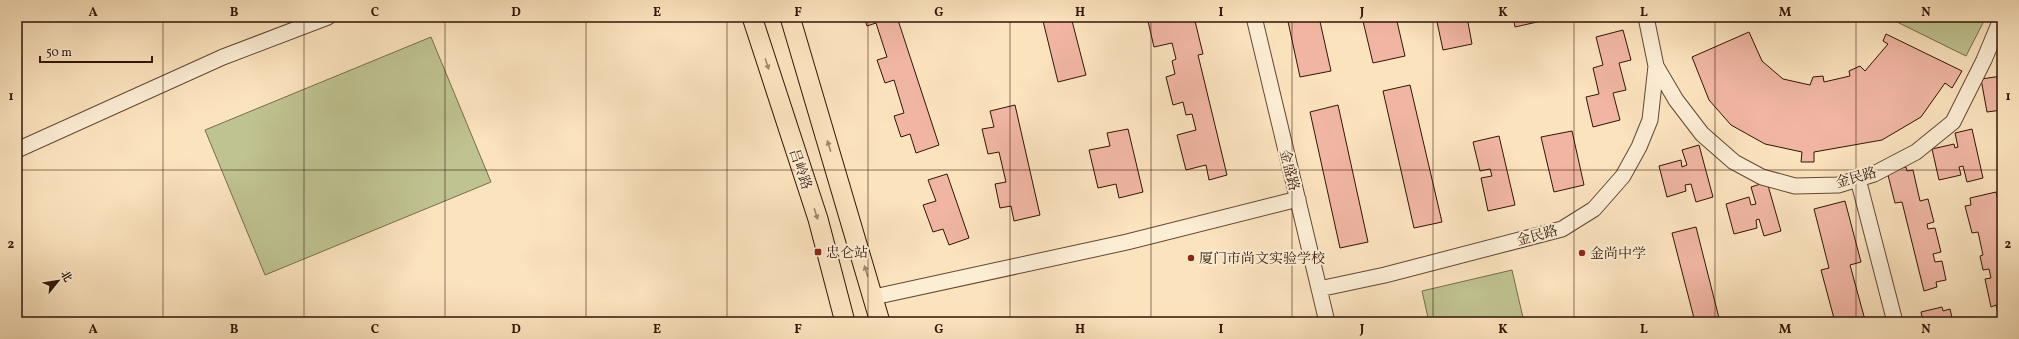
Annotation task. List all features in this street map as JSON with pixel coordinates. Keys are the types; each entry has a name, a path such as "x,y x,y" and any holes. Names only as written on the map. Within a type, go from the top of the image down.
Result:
{"main road":[{"name":"吕岭路","path":"752,17 818,219 845,322"},
{"path":"790,17 874,297 880,322"}],"street":[{"path":"17,150 223,57 328,17"},
{"name":"金盛路","path":"1254,17 1327,322"},
{"name":"金民路","path":"1319,289 1385,275 1562,229 1594,209 1623,176 1639,147 1650,120 1656,66 1646,17"},
{"name":"金民路","path":"1656,66 1676,100 1702,134 1734,162 1762,177 1795,186 1838,185 1874,174 1916,152 1952,122 1984,60 2002,17"},
{"path":"1858,179 1895,322"},
{"path":"874,297 1127,242 1298,200"}],"green space":[{"path":"1894,17 1986,17 1966,56 1895,21"},
{"path":"431,37 491,182 265,275 205,130"},
{"path":"1512,270 1524,322 1429,322 1422,291"}],"building":[{"path":"864,17 897,17 939,145 916,153 910,134 901,137 894,116 904,113 894,80 885,83 877,60 887,57 876,23 867,26"},
{"path":"1042,17 1071,17 1086,75 1058,82"},
{"path":"1147,17 1194,17 1203,54 1198,55 1227,175 1209,180 1206,165 1186,170 1177,135 1196,130 1192,114 1186,115 1183,102 1173,105 1166,77 1175,74 1172,61 1176,59 1172,43 1154,47"},
{"path":"1287,17 1319,17 1331,71 1300,77"},
{"path":"1362,17 1396,17 1405,56 1373,63"},
{"path":"1436,17 1467,17 1472,44 1443,50"},
{"path":"1513,17 1545,17 1546,20 1515,27"},
{"path":"1623,30 1631,60 1619,63 1626,90 1613,93 1620,120 1593,127 1586,97 1599,94 1593,68 1603,65 1596,37"},
{"path":"1749,32 1762,61 1783,79 1810,85 1813,77 1823,76 1824,82 1850,76 1849,71 1860,66 1865,71 1888,44 1883,41 1886,34 1962,71 1952,88 1945,83 1921,117 1882,140 1814,152 1814,162 1801,162 1802,152 1765,144 1731,125 1709,100 1692,57"},
{"path":"2002,76 2002,110 1987,112 1981,79"},
{"path":"1410,85 1442,222 1414,228 1383,91"},
{"path":"1015,105 1040,215 1014,221 1011,206 1000,208 995,184 1006,182 999,152 988,154 982,129 994,127 990,111"},
{"path":"1338,105 1368,242 1340,248 1310,112"},
{"path":"1128,129 1143,192 1119,198 1116,184 1098,188 1089,150 1110,146 1107,133"},
{"path":"1972,129 1983,178 1967,182 1963,166 1959,167 1961,175 1939,180 1932,149 1954,144 1955,148 1958,147 1955,133"},
{"path":"1572,131 1584,185 1554,192 1541,137"},
{"path":"1499,136 1515,205 1488,211 1481,178 1492,176 1490,169 1480,171 1473,142"},
{"path":"1699,145 1713,197 1696,202 1691,184 1685,185 1686,191 1667,197 1659,166 1681,160 1682,167 1687,165 1682,150"},
{"path":"1906,167 1907,171 1913,170 1920,201 1928,199 1934,222 1927,224 1928,229 1935,228 1941,252 1933,254 1935,262 1942,261 1946,280 1936,282 1937,287 1924,291 1902,202 1895,203 1887,171"},
{"path":"947,174 969,238 949,245 943,229 933,232 923,205 936,201 928,180"},
{"path":"1767,182 1781,231 1764,236 1759,219 1756,220 1757,228 1734,234 1726,204 1749,197 1751,205 1756,204 1751,187"},
{"path":"1996,192 2002,217 2002,312 1998,313 1996,305 1991,307 1985,279 1991,278 1989,269 1983,270 1980,256 1983,255 1978,232 1972,233 1965,206 1971,205 1970,198"},
{"path":"1845,201 1861,262 1850,265 1865,320 1859,322 1835,322 1821,270 1829,268 1814,209"},
{"path":"1696,227 1720,322 1695,322 1672,233"},
{"path":"1942,307 1943,311 1950,309 1953,322 1921,322 1923,321 1921,312"}],"place":[{"name":"忠仑站","path":"818,252"},
{"name":"金尚中学","path":"1582,253"},
{"name":"厦门市尚文实验学校","path":"1191,258"}]}
